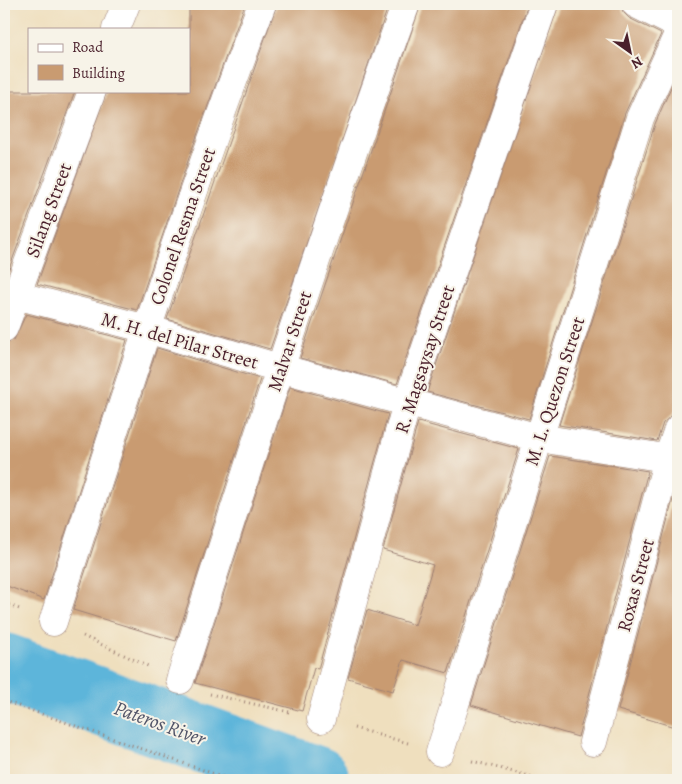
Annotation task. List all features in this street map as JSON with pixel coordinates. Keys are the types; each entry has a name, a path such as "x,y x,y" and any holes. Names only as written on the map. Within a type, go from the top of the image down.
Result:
{"street":[{"path":"116,28 126,4"},
{"name":"Colonel Resma Street","path":"53,622 147,329 218,118 262,4"},
{"name":"Malvar Street","path":"180,680 279,368 346,166 406,4"},
{"name":"R. Magsaysay Street","path":"321,719 408,403 544,4"},
{"path":"636,4 678,25"},
{"name":"M. L. Quezon Street","path":"440,752 640,118 678,34"},
{"name":"Silang Street","path":"4,328 10,294 92,92"},
{"name":"M. H. del Pilar Street","path":"10,294 147,329 279,368 539,438 673,459"},
{"name":"Roxas Street","path":"593,742 673,459 678,429"}],"path":[{"path":"4,604 53,622 180,680 202,692 321,719 544,780"},
{"path":"4,700 232,780"}],"building":[{"path":"189,4 245,4 191,152 137,310 37,284 107,92 190,92"},
{"path":"277,4 389,4 270,349 167,319"},
{"path":"421,4 528,4 397,384 300,358"},
{"path":"559,4 621,4 623,12 629,18 661,34 625,113 529,419 427,392"},
{"path":"678,71 678,400 673,414 663,423 657,441 559,425 655,124"},
{"path":"4,91 75,92 6,277 4,277"},
{"path":"26,314 127,340 44,600 4,585 4,343 14,340"},
{"path":"157,348 260,379 176,641 73,610"},
{"path":"290,387 388,414 318,669 314,668 302,711 195,683"},
{"path":"418,422 519,449 448,673 403,660 393,691 348,678 367,610 415,625 433,565 383,550"},
{"path":"550,456 648,471 578,737 471,705"},
{"path":"678,480 678,728 618,710"}],"waterway":[{"name":"Pateros River","path":"4,667 316,780"}]}
